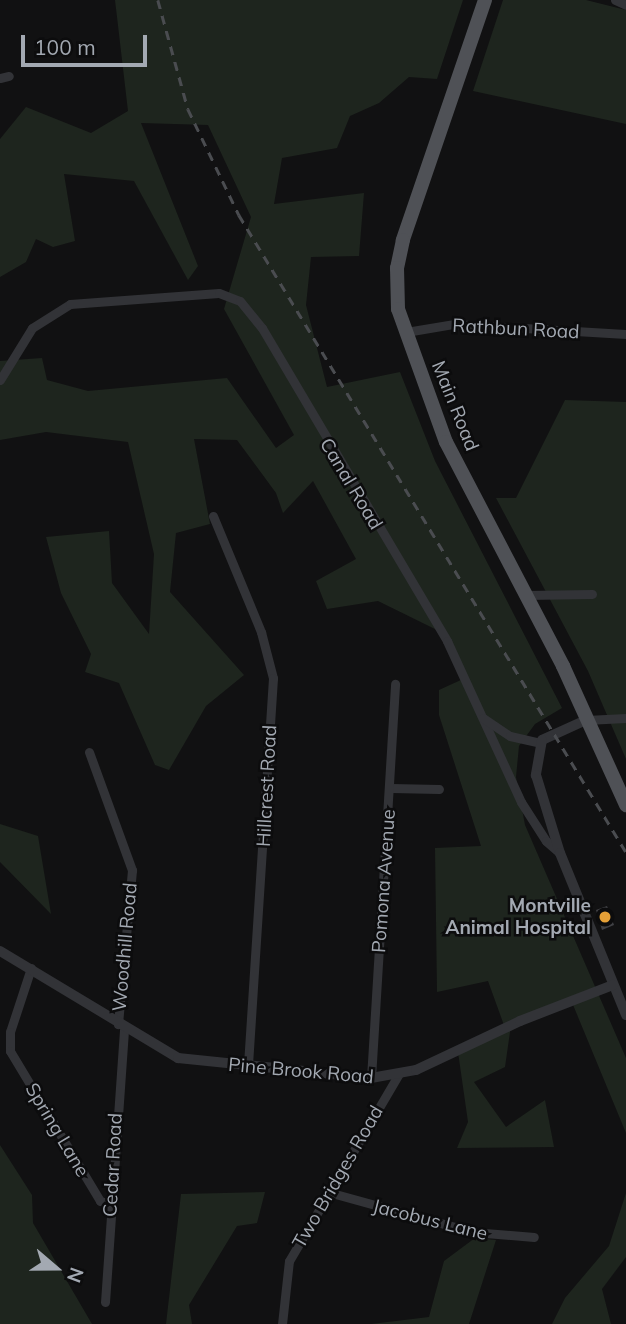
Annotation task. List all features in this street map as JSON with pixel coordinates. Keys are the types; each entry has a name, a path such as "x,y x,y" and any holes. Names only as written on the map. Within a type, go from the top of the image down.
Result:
{"main road":[{"name":"Main Road","path":"485,0 398,261 397,297 406,332 446,442 526,595 626,805"}],"street":[{"path":"615,0 626,5"},
{"name":"Canal Road","path":"0,380 24,337 59,308 81,302 189,295 231,296 262,328 447,640 521,802 546,842 560,853"},
{"name":"Rathbun Road","path":"406,332 454,324 626,334"},
{"name":"Hillcrest Road","path":"213,516 261,632 273,678 248,1066"},
{"path":"526,595 592,594"},
{"name":"Pomona Avenue","path":"371,1077 391,789 395,684"},
{"path":"481,717 510,736 540,743 586,720 626,718"},
{"path":"540,743 536,775 560,853 626,1015"},
{"name":"Woodhill Road","path":"89,752 132,870 121,1027"},
{"path":"391,789 439,789"},
{"name":"Pine Brook Road","path":"0,951 121,1027 178,1058 371,1077 398,1075 613,985"},
{"name":"Spring Lane","path":"31,968 10,1032 10,1051 100,1201 111,1204"},
{"name":"Cedar Road","path":"105,1302 121,1027"},
{"name":"Two Bridges Road","path":"282,1324 289,1261 398,1075"},
{"name":"Jacobus Lane","path":"328,1192 472,1232 534,1237"}],"shaded area":[{"path":"115,0 463,0 437,79 409,77 379,103 350,116 337,148 282,158 274,204 364,193 359,256 311,257 306,305 327,387 400,372 435,461 562,708 535,724 519,746 516,777 525,825 626,1058 626,1133 571,1000 511,1025 505,1067 474,1082 506,1127 545,1100 554,1147 457,1148 468,1122 458,1052 505,1028 488,981 437,992 435,848 481,846 439,715 439,690 463,679 441,632 378,601 327,609 316,581 356,559 313,481 283,513 276,493 237,440 194,439 210,524 176,533 170,592 244,675 206,706 169,770 155,765 119,683 85,672 91,654 61,593 46,537 109,531 112,583 149,634 154,554 128,442 46,432 0,440 0,361 42,358 47,380 88,391 227,378 276,448 294,435 224,309 251,217 208,125 141,123 198,266 188,280 134,181 64,174 75,241 53,247 36,239 26,262 0,277 0,139 26,107 91,133 128,111"},
{"path":"503,0 586,0 626,10 626,124 473,91"},
{"path":"565,400 626,402 626,759 588,671 496,498 516,498"},
{"path":"0,824 38,836 51,914 0,862"},
{"path":"0,1145 32,1195 33,1223 92,1324 0,1324"},
{"path":"265,1192 257,1223 237,1226 189,1305 192,1324 166,1324 181,1194"},
{"path":"626,1193 626,1257 602,1289 611,1324 552,1324 565,1298 609,1246"},
{"path":"475,1238 496,1240 469,1324 371,1324 429,1317 444,1261"}],"building":[{"name":"Montville Animal Hospital","path":"607,906 614,925 602,930 596,910"}],"railway":[{"path":"158,0 188,109 239,215 626,852"}],"place":[{"name":"Montville Animal Hospital","path":"605,917"}]}
